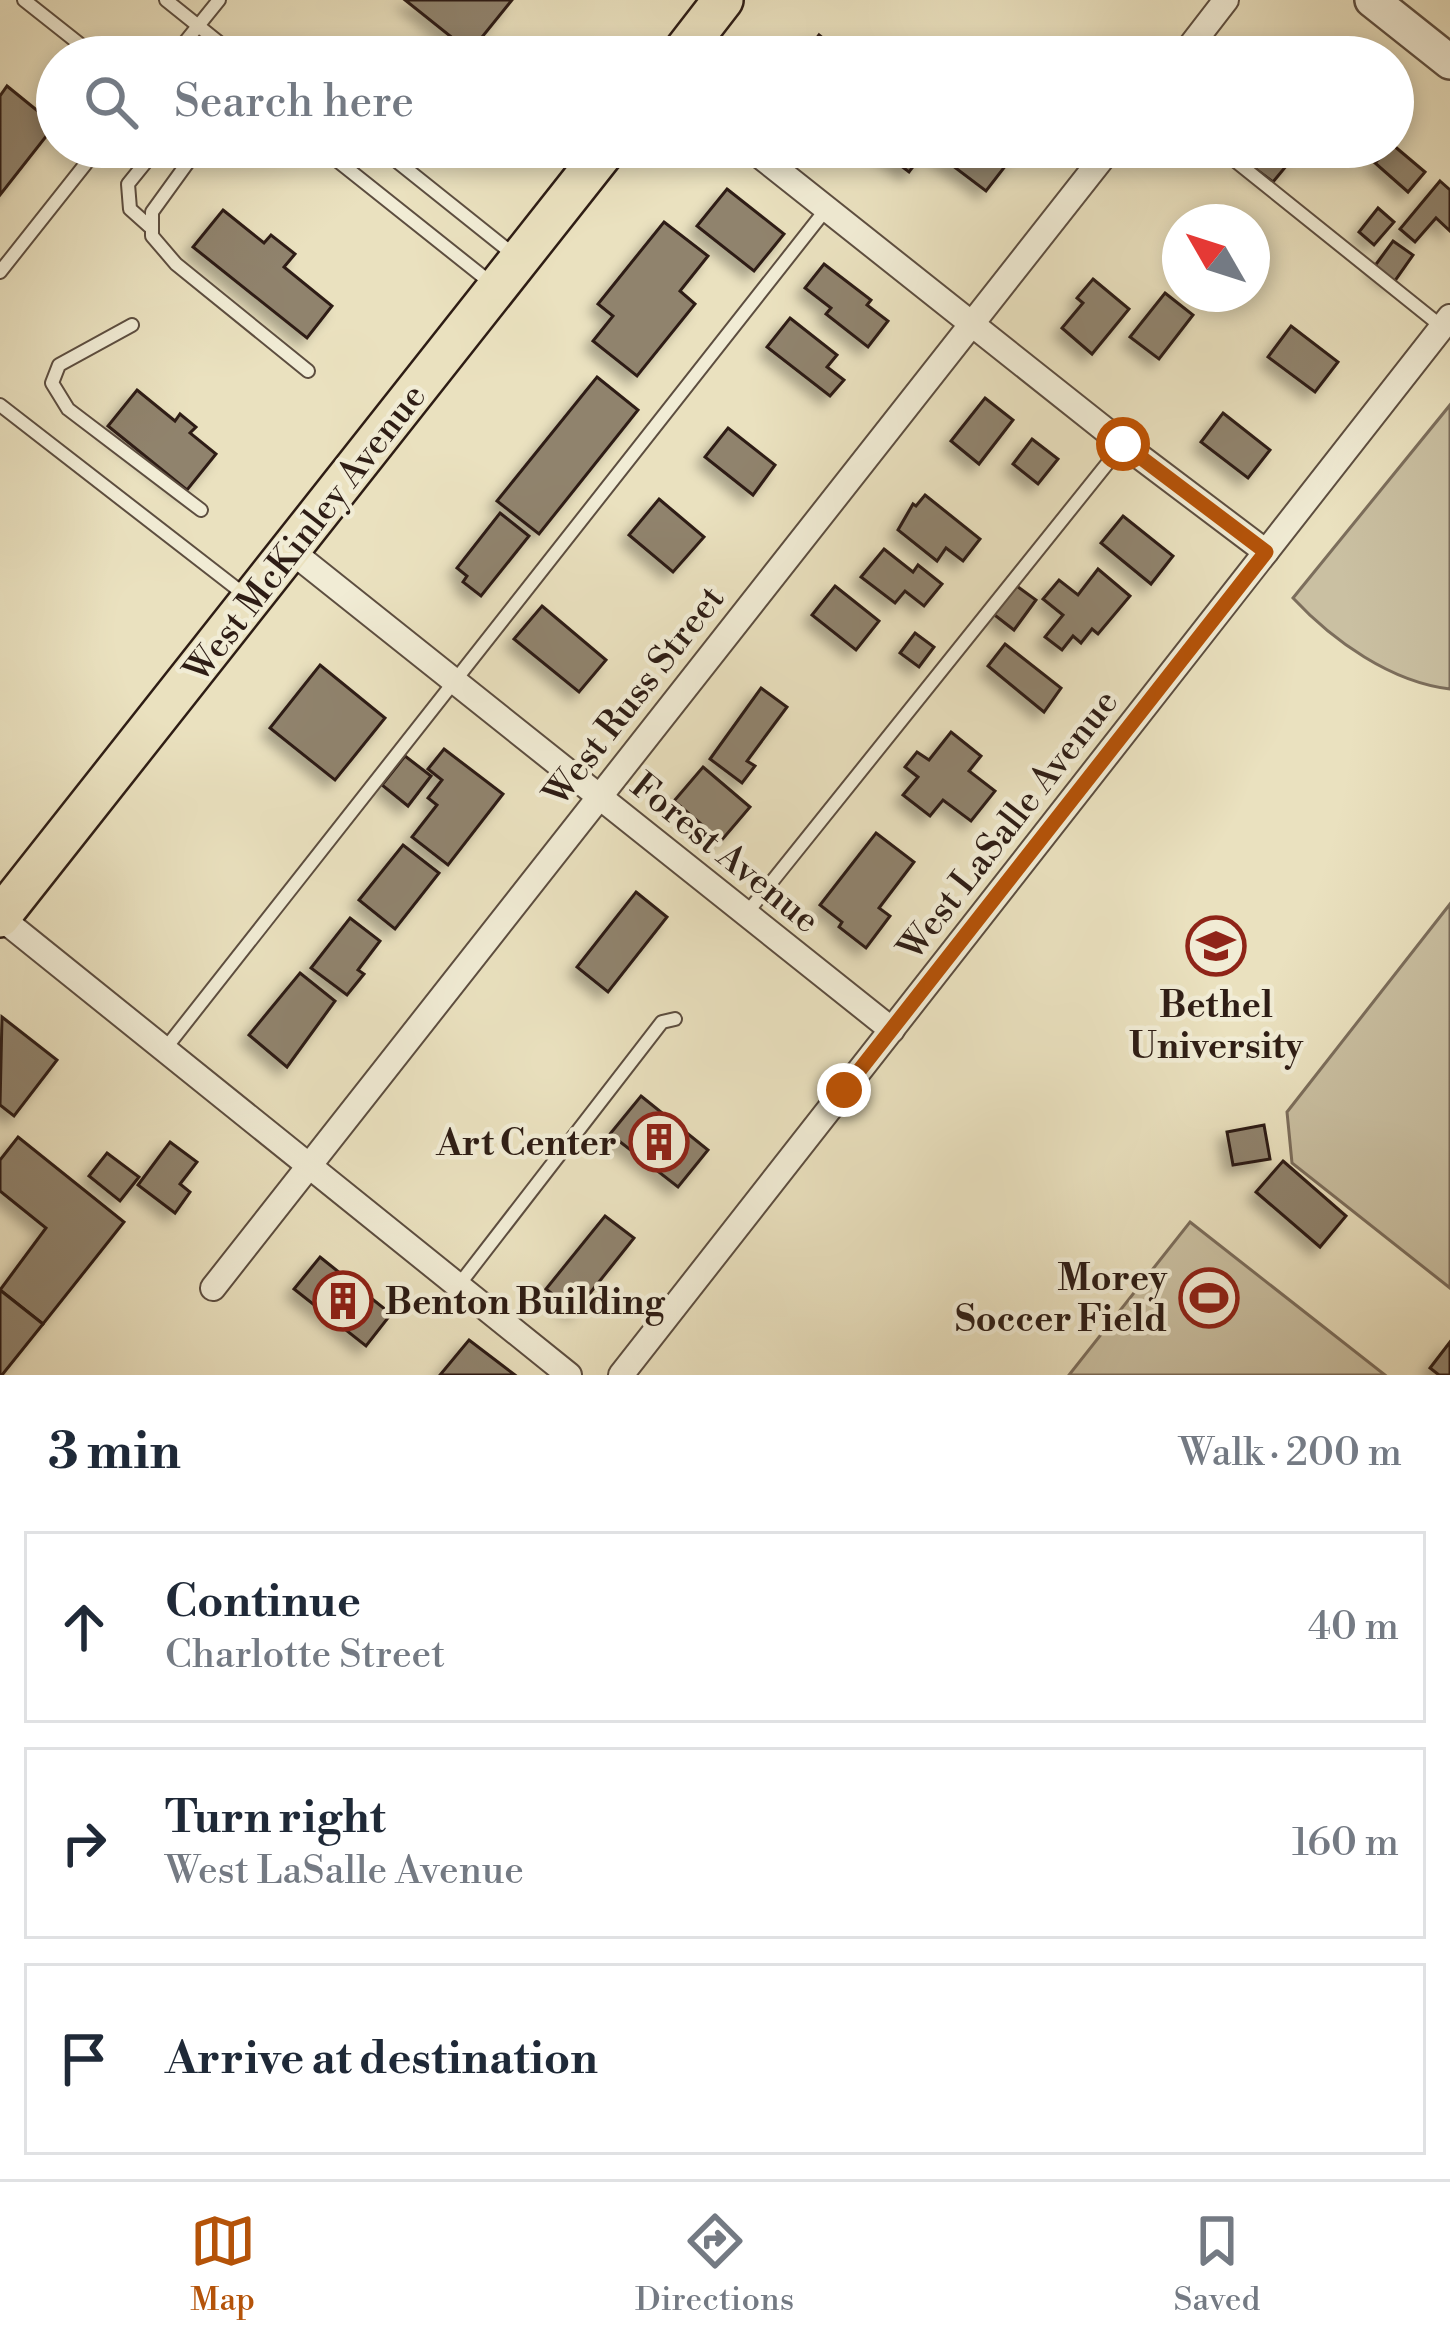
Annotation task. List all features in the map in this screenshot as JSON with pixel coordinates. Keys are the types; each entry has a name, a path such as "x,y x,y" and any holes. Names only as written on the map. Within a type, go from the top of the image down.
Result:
{"main road":[{"path":"695,36 723,0"},
{"name":"West McKinley Avenue","path":"0,917 591,168"}],"street":[{"path":"1198,36 1226,0"},
{"path":"1372,0 1450,62"},
{"path":"776,168 1266,552"},
{"name":"West Russ Street","path":"212,1288 1094,168"},
{"name":"West LaSalle Avenue","path":"621,1375 1446,322"},
{"name":"Forest Avenue","path":"290,550 892,1030"},
{"path":"0,917 569,1375"}],"lane":[{"path":"24,0 69,36"},
{"path":"166,0 211,36"},
{"path":"190,36 219,0"},
{"path":"0,272 82,168"},
{"path":"141,168 128,184 130,208 149,226"},
{"path":"184,168 152,212 152,236 176,264 308,371"},
{"path":"350,168 508,274"},
{"path":"400,168 508,274"},
{"path":"1245,168 1446,322"},
{"path":"165,1049 827,208"},
{"path":"132,325 58,365 52,383 68,409 201,510"},
{"path":"0,405 251,599"},
{"path":"746,914 1123,444"},
{"path":"458,1286 662,1022 675,1019"}],"shaded area":[{"path":"1450,405 1450,689 1406,678 1364,657 1293,598"},
{"path":"1450,904 1450,1288 1292,1163 1287,1112"},
{"name":"Morey Soccer Field","path":"1190,1222 1385,1375 1069,1375"}],"building":[{"path":"405,0 512,0 483,36 450,36"},
{"path":"7,86 36,110 36,149 0,195 0,96"},
{"path":"1414,163 1425,172 1408,192 1381,168 1414,168"},
{"path":"956,168 1004,168 986,191"},
{"path":"1254,168 1285,168 1273,182"},
{"path":"1440,181 1450,190 1450,231 1436,218 1415,242 1400,229"},
{"path":"727,189 784,234 754,271 697,226"},
{"path":"1378,208 1394,222 1374,245 1359,232"},
{"path":"223,210 264,243 271,235 295,254 284,267 332,306 307,338 193,247"},
{"path":"664,222 708,256 680,291 695,304 637,376 593,341 613,316 598,304"},
{"path":"1393,241 1413,255 1394,282 1374,267"},
{"path":"824,264 871,300 867,305 888,321 868,347 826,314 831,308 805,288"},
{"path":"1093,279 1129,309 1092,354 1062,328 1083,303 1077,298"},
{"path":"1162,297 1162,312 1193,315 1159,359 1130,337"},
{"path":"790,318 837,355 827,367 844,380 830,396 767,347"},
{"path":"1291,326 1338,362 1315,392 1268,357"},
{"path":"597,377 638,410 539,534 497,501"},
{"path":"137,390 175,421 180,414 196,427 190,433 216,454 187,490 108,426"},
{"path":"985,398 1013,420 979,464 951,441"},
{"path":"1223,413 1270,450 1248,478 1201,442"},
{"path":"728,428 775,465 753,495 705,457"},
{"path":"1032,439 1058,459 1038,484 1013,464"},
{"path":"925,495 980,539 963,561 946,548 937,561 898,530 913,504"},
{"path":"659,499 704,537 673,572 629,535"},
{"path":"500,513 529,536 481,596 463,582 467,576 457,568"},
{"path":"1123,516 1173,556 1151,584 1101,543"},
{"path":"884,549 913,572 918,565 942,584 924,606 905,591 895,603 861,577"},
{"path":"1098,569 1130,596 1098,634 1092,629 1081,643 1073,636 1062,650 1045,637 1063,615 1043,599 1059,580 1078,595"},
{"path":"1014,584 1036,600 1014,630 992,613"},
{"path":"835,586 879,621 856,650 812,615"},
{"path":"542,606 606,660 579,692 514,639"},
{"path":"915,633 934,647 919,667 900,653"},
{"path":"1005,644 1061,688 1044,712 988,666"},
{"path":"320,665 385,718 335,780 270,728"},
{"path":"761,688 787,707 747,761 755,766 742,783 710,759"},
{"path":"951,732 981,756 969,771 995,791 971,821 943,800 930,816 903,795 918,777 905,767 917,752 929,760"},
{"path":"444,749 503,794 448,865 412,837 437,805 428,798 442,780 428,769"},
{"path":"405,756 431,776 408,806 382,785"},
{"path":"703,767 750,807 721,841 674,801"},
{"path":"876,833 914,862 879,908 890,916 866,948 820,905"},
{"path":"403,845 439,873 395,929 359,900"},
{"path":"636,892 667,917 608,992 577,967"},
{"path":"350,918 380,941 358,970 364,974 347,995 311,968"},
{"path":"300,973 335,1001 287,1067 249,1035"},
{"path":"2,1017 57,1060 14,1116 0,1105"},
{"name":"Art Center","path":"641,1096 708,1150 678,1187 610,1134"},
{"path":"1264,1125 1270,1159 1233,1165 1227,1132"},
{"path":"18,1137 124,1222 43,1324 0,1290 46,1228 0,1191 0,1160"},
{"path":"170,1142 197,1162 180,1184 190,1192 175,1213 138,1185"},
{"path":"107,1153 139,1177 120,1201 89,1176"},
{"path":"1283,1161 1346,1216 1320,1247 1256,1192"},
{"path":"605,1216 634,1238 575,1312 546,1289"},
{"name":"Benton Building","path":"320,1257 391,1314 366,1346 294,1289"},
{"path":"0,1290 43,1324 2,1375 0,1375"},
{"path":"469,1340 515,1375 440,1375"},
{"path":"1450,1342 1450,1375 1439,1375 1430,1368"}],"place":[{"name":"Bethel University","path":"1216,946"},
{"name":"Art Center","path":"659,1142"},
{"name":"Morey Soccer Field","path":"1209,1298"},
{"name":"Benton Building","path":"343,1301"}],"route":[{"path":"844,1090 1266,552 1123,444"}]}
